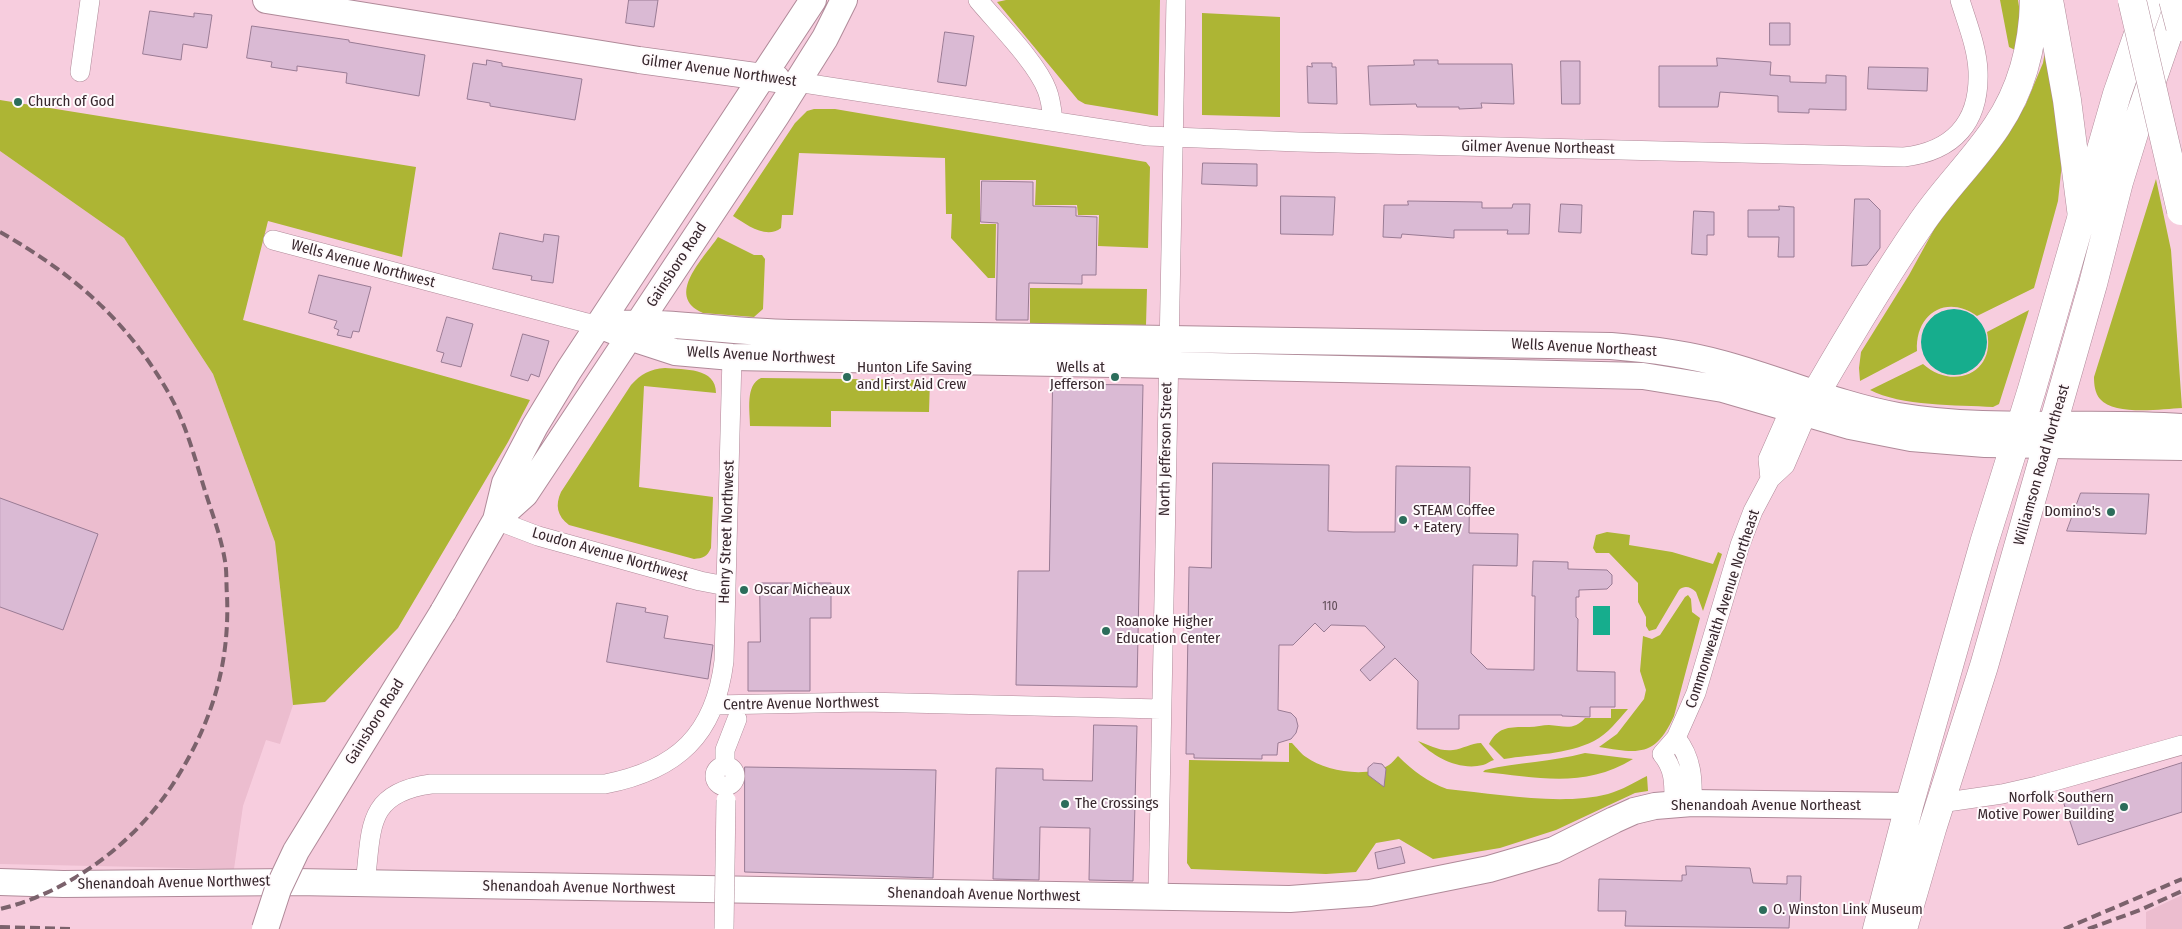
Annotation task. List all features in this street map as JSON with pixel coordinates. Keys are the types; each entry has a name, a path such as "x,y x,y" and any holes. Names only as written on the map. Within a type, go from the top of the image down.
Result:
{"main road":[{"name":"Gilmer Avenue Northwest","path":"266,0 639,60 797,82"},
{"name":"Gainsboro Road","path":"265,929 278,889 296,851 443,612 496,520 505,483 545,410 599,324 813,0"},
{"name":"Gainsboro Road","path":"496,520 525,494 797,82 825,38 844,0"},
{"path":"1804,406 1939,197 1997,126 2006,111 2027,61 2032,40 2034,0"},
{"path":"2049,0 2068,100 2082,217"},
{"path":"2132,0 2182,212"},
{"name":"Williamson Road Northeast","path":"1877,929 1909,806 2017,434 2117,94 2150,0"},
{"path":"2173,0 2181,32"},
{"name":"Williamson Road Northeast","path":"1903,929 1940,803 1984,666 2051,434 2125,164 2180,0"},
{"name":"Wells Avenue Northwest","path":"599,324 634,330 1168,338"},
{"name":"Wells Avenue Northwest","path":"634,330 675,352 732,357 1168,365"},
{"name":"Wells Avenue Northeast","path":"1168,338 1619,347 1675,354 1723,364 1804,406"},
{"name":"Wells Avenue Northeast","path":"1168,365 1644,376 1723,389 1804,406 1860,407 1915,418 1970,423 2017,434 2051,434"},
{"path":"2051,434 2182,427"},
{"path":"2051,434 2182,447"},
{"name":"Shenandoah Avenue Northeast","path":"1158,898 1290,899 1370,893 1454,877 1522,860 1554,850 1634,812 1683,804 1909,806"},
{"name":"Shenandoah Avenue Northwest","path":"0,882 63,884 295,882 1158,898"}],"street":[{"path":"80,72 90,0"},
{"path":"978,0 1038,72 1051,103 1053,121"},
{"name":"North Jefferson Street","path":"1158,898 1176,0"},
{"name":"Gilmer Avenue Northeast","path":"1172,137 1298,142 1904,157 1924,154 1938,149 1962,130 1972,115 1977,96 1978,70 1975,53 1960,0"},
{"name":"Gilmer Avenue Northwest","path":"797,82 1148,136 1172,137"},
{"name":"Wells Avenue Northwest","path":"272,240 582,322 599,324"},
{"name":"Henry Street Northwest","path":"715,705 724,661 732,357"},
{"name":"Commonwealth Avenue Northeast","path":"1683,804 1671,767 1662,754 1676,738 1696,693 1740,545 1753,511 1770,479 1768,459 1804,406"},
{"name":"Loudon Avenue Northwest","path":"496,520 538,536 700,581 726,586"},
{"name":"Centre Avenue Northwest","path":"365,884 372,830 376,815 384,803 396,793 410,786 431,784 605,784 629,779 670,761 684,749 699,732 715,705 864,702 1161,709"},
{"path":"724,929 726,793 715,776 717,770 726,766 726,750 737,719"},
{"path":"1676,738 1686,754 1691,768 1683,804"},
{"path":"1940,803 2002,794 2037,786 2182,745"}],"shaded area":[{"path":"1006,0 1160,0 1158,116 1085,104 1078,100 997,2"},
{"path":"2000,0 2018,0 2020,13 2015,50 2009,47"},
{"path":"1202,13 1280,17 1280,117 1202,115"},
{"path":"2048,34 2062,163 2058,201 2034,288 1977,316 1954,307 1935,311 1921,327 1917,351 1860,381 1861,352 1909,275 1948,204 2025,106 2043,63"},
{"path":"0,100 416,167 402,257 268,221 243,320 530,400 508,442 398,628 325,702 293,705 275,542 213,374 124,238 0,151"},
{"path":"835,109 1146,162 1150,167 1148,248 1098,246 1099,215 1078,215 1077,205 1035,205 1036,180 980,180 980,224 996,224 995,278 988,278 951,238 952,214 946,214 945,158 799,153 793,215 782,215 781,228 775,231 763,232 756,230 733,216 795,123 807,111"},
{"path":"0,151 124,238 213,374 275,542 293,705 280,744 266,740 243,806 234,869 0,864"},
{"path":"2156,179 2171,250 2182,408 2127,410 2116,408 2100,399 2095,389 2094,377"},
{"path":"718,237 754,255 762,255 765,259 763,309 754,317 703,313 692,306 687,297 687,287 691,276"},
{"path":"1030,288 1147,289 1146,325 1030,323"},
{"path":"1954,309 1966,312 1977,319 1984,330 1987,342 1984,354 1977,365 1966,372 1954,375 1942,372 1931,365 1924,354 1921,342 1924,330 1931,319 1942,312"},
{"path":"2029,310 1999,404 1993,407 1930,404 1897,399 1870,390 1923,364 1935,372 1947,376 1959,377 1970,374 1979,367 1985,358 1988,346 1987,332"},
{"path":"665,368 689,370 705,374 711,378 715,385 716,393 644,386 639,487 713,497 711,548 706,555 697,559 569,525 562,518 558,510 561,492 631,385 646,373"},
{"path":"761,378 930,380 929,412 831,411 831,427 750,426 750,392 756,381"},
{"path":"1607,532 1630,535 1629,545 1672,552 1713,564 1718,552 1722,554 1703,611 1696,592 1685,587 1679,590 1656,629 1649,631 1646,626 1646,617 1638,602 1638,583 1609,553 1596,553 1593,548 1596,535"},
{"path":"1688,595 1691,599 1692,612 1700,618 1674,716 1667,730 1652,746 1644,750 1624,751 1599,747 1617,734 1644,699 1646,690 1640,671 1643,636 1652,639 1660,635"},
{"path":"1593,606 1610,606 1610,635 1593,635"},
{"path":"1611,709 1628,709 1604,735 1583,746 1550,753 1504,759 1489,744 1497,734 1506,729 1547,725 1573,726 1585,718 1611,718"},
{"path":"1418,741 1444,750 1481,743 1494,760 1484,765 1465,766 1456,764 1439,757"},
{"path":"1289,743 1292,743 1302,754 1314,762 1347,772 1380,769 1389,765 1398,756 1421,776 1447,789 1529,798 1570,799 1608,794 1647,776 1648,791 1635,793 1556,830 1500,848 1433,859 1399,839 1376,843 1356,872 1326,874 1191,869 1187,863 1189,760 1289,762"},
{"path":"1585,753 1633,759 1615,768 1578,778 1541,778 1483,772 1497,767"},
{"path":"2182,895 2182,929 2146,929 2146,912"}],"building":[{"path":"629,0 658,0 654,27 626,23"},
{"path":"150,11 194,17 194,13 212,15 207,48 183,44 181,60 143,54"},
{"path":"1770,23 1790,23 1790,45 1770,45"},
{"path":"252,26 349,40 349,42 425,55 419,96 346,83 347,73 297,66 297,71 271,67 272,62 247,58"},
{"path":"945,32 974,36 966,86 938,82"},
{"path":"1717,58 1771,62 1770,75 1790,76 1790,82 1826,83 1826,75 1846,76 1846,110 1809,109 1809,113 1778,112 1778,96 1720,92 1718,107 1659,107 1659,66 1717,66"},
{"path":"487,60 502,63 502,66 582,79 575,120 490,106 490,103 467,99 473,63 486,65"},
{"path":"1414,60 1438,60 1438,64 1512,64 1514,104 1481,103 1482,108 1459,109 1459,107 1417,107 1416,104 1370,105 1368,66 1414,65"},
{"path":"1561,61 1580,61 1580,104 1562,104"},
{"path":"1312,63 1332,63 1332,67 1336,67 1337,104 1308,103 1307,66 1312,67"},
{"path":"1869,67 1928,68 1927,91 1868,89"},
{"path":"1203,163 1257,164 1257,186 1202,184"},
{"path":"982,181 1033,182 1033,206 1076,207 1076,216 1097,217 1096,275 1082,275 1082,284 1029,283 1028,320 996,320 998,223 981,222"},
{"path":"1281,196 1335,197 1333,235 1281,234"},
{"path":"1855,199 1869,199 1880,210 1880,248 1867,265 1852,266"},
{"path":"1408,201 1482,202 1482,208 1512,208 1513,204 1530,204 1529,234 1507,234 1508,230 1454,230 1454,238 1402,234 1401,238 1383,237 1384,205 1408,205"},
{"path":"1561,204 1582,205 1581,233 1559,232"},
{"path":"1779,206 1794,207 1794,257 1778,257 1779,237 1748,237 1748,210 1779,210"},
{"path":"1694,211 1714,212 1714,235 1707,235 1707,255 1692,254"},
{"path":"500,233 543,242 544,234 559,236 553,283 531,280 532,276 493,269"},
{"path":"319,275 371,287 359,332 353,331 351,338 337,335 339,330 334,328 337,321 309,313"},
{"path":"447,317 473,324 461,367 441,362 444,353 437,351"},
{"path":"523,334 549,341 539,377 531,374 528,381 511,376"},
{"path":"1053,384 1143,385 1137,687 1016,685 1018,571 1049,571"},
{"path":"1213,463 1329,465 1328,531 1354,532 1395,532 1396,466 1470,467 1469,533 1518,534 1517,566 1473,565 1471,653 1487,669 1534,670 1535,596 1532,596 1533,561 1568,562 1568,569 1607,570 1612,575 1612,584 1607,589 1579,590 1579,597 1576,597 1576,617 1578,619 1577,671 1615,672 1615,707 1590,707 1590,717 1562,715 1459,715 1459,729 1417,729 1418,681 1395,658 1370,681 1360,670 1385,647 1365,626 1331,625 1324,632 1315,623 1293,645 1279,645 1278,710 1291,713 1296,718 1298,726 1296,733 1291,739 1278,743 1277,755 1262,755 1262,759 1194,758 1194,754 1186,754 1189,567 1211,568"},
{"name":"Domino's","path":"2081,493 2149,494 2146,534 2067,531"},
{"path":"0,498 98,534 63,630 0,607"},
{"path":"760,583 831,583 831,618 810,618 810,691 748,691 748,642 760,642"},
{"path":"617,603 646,608 645,612 668,616 664,638 713,645 708,679 607,662"},
{"name":"The Crossings","path":"1094,725 1137,726 1133,881 1089,880 1090,828 1040,827 1039,880 993,879 996,768 1043,769 1043,780 1092,781"},
{"path":"1374,763 1382,764 1386,769 1384,787 1368,775 1368,768"},
{"name":"Norfolk Southern Motive Power Building","path":"2182,763 2182,812 2078,845 2063,801"},
{"path":"745,767 936,770 933,878 745,872"},
{"path":"1401,847 1405,863 1378,869 1375,853"},
{"path":"1686,866 1750,868 1753,883 1787,884 1787,876 1801,876 1800,909 1790,909 1789,928 1625,926 1626,911 1598,911 1599,879 1682,881 1682,875 1686,875"}],"railway":[{"path":"0,232 74,281 115,320 152,366 168,392 190,441 217,527 225,561 227,595 225,646 215,694 198,740 173,784 140,826 98,863 50,891 0,909"},
{"path":"2064,929 2182,879"},
{"path":"2088,929 2140,910 2182,891"},
{"path":"0,927 72,929"}],"place":[{"name":"Church of God","path":"18,102"},
{"name":"Hunton Life Saving and First Aid Crew","path":"847,377"},
{"name":"Wells at Jefferson","path":"1115,377"},
{"name":"Domino's","path":"2111,512"},
{"name":"STEAM Coffee + Eatery","path":"1403,520"},
{"name":"Oscar Micheaux","path":"744,590"},
{"name":"Roanoke Higher Education Center","path":"1106,631"},
{"name":"The Crossings","path":"1065,804"},
{"name":"Norfolk Southern Motive Power Building","path":"2124,807"},
{"name":"O. Winston Link Museum","path":"1763,910"}]}
